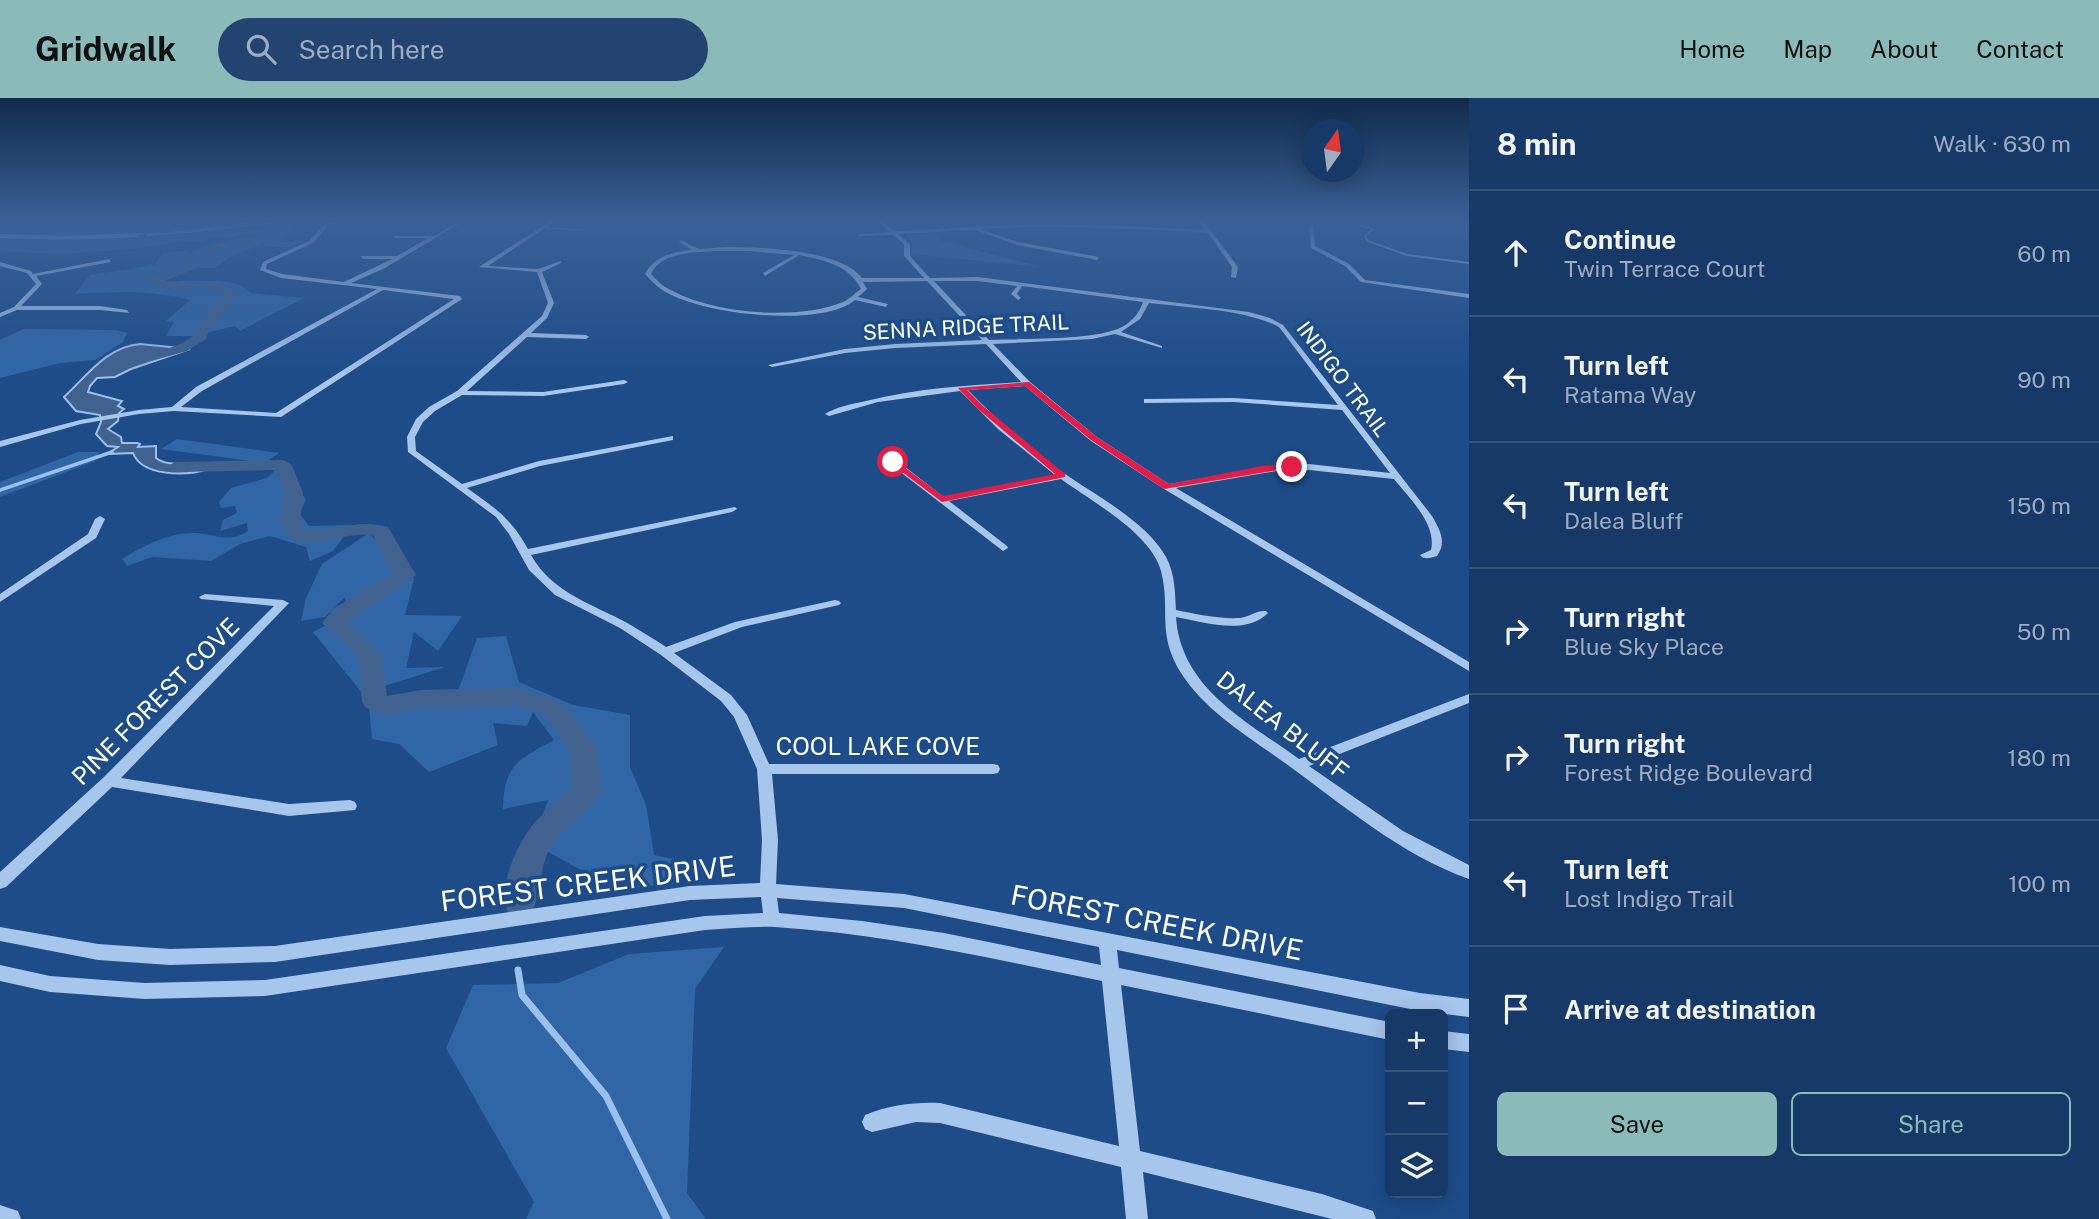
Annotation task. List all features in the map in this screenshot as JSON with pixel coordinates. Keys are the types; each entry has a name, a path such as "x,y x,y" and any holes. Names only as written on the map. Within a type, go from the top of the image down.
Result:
{"street":[{"path":"26,272 34,275 48,272"},
{"path":"0,444 80,422 174,408 278,415 460,298 380,290 270,272"},
{"path":"344,284 368,272"},
{"path":"540,272 550,294 550,310 527,335 460,393 432,409 419,421 411,437 412,452 499,515 526,553 533,568 559,593 624,626 665,652 726,698 740,715 764,769 770,840 768,890 772,920"},
{"path":"650,272 650,277 683,300 732,314 806,311 835,306 856,298 864,289 862,280 855,272"},
{"path":"923,272 1027,384 1094,439 1167,487 1469,667"},
{"path":"1234,272 1234,277"},
{"path":"1354,272 1363,281 1469,296"},
{"path":"0,315 16,308 37,288 39,284 34,275"},
{"name":"INDIGO TRAIL","path":"862,280 967,278 1253,315 1275,322 1281,326 1434,527 1437,550 1425,555"},
{"path":"1018,298 1014,292 1021,284"},
{"path":"174,408 199,389 380,290"},
{"path":"856,298 886,305"},
{"name":"SENNA RIDGE TRAIL","path":"772,365 870,348 1080,338 1115,332 1138,320 1147,301"},
{"path":"16,308 89,307 127,313"},
{"path":"1115,332 1160,347"},
{"path":"527,335 586,337"},
{"path":"460,393 542,394 624,382"},
{"path":"829,414 890,396 1027,384"},
{"name":"DALEA BLUFF","path":"962,388 980,408 1062,475 1139,532 1155,548 1166,567 1172,636 1177,656 1210,699 1380,827 1469,872"},
{"path":"1147,401 1233,400 1343,408"},
{"path":"460,487 539,464 670,438"},
{"path":"893,462 1003,548"},
{"path":"1167,487 1277,468 1308,467 1394,476"},
{"path":"942,499 1062,475"},
{"path":"526,553 732,509"},
{"path":"0,598 92,536 100,519"},
{"name":"PINE FOREST COVE","path":"0,882 109,781 282,603 205,597"},
{"path":"665,652 739,624 835,603"},
{"path":"1171,613 1238,622 1252,620 1262,612"},
{"path":"1298,765 1469,698"},
{"name":"COOL LAKE COVE","path":"764,769 993,769"},
{"path":"109,781 289,810 350,806"},
{"name":"FOREST CREEK DRIVE","path":"0,934 98,952 170,957 275,954 690,893 768,890 904,901 1469,1009"},
{"path":"0,973 50,984 145,991 265,988 705,923 772,920 876,930 1385,1030"},
{"path":"1107,941 1137,1219"},
{"path":"1448,1041 1469,1043"},
{"path":"872,1122 916,1112 940,1113 1322,1205 1366,1219"},
{"path":"0,1216 10,1219"}],"shaded area":[{"path":"107,272 186,272 164,281 222,281 243,287 251,293 304,298 240,331 235,326 194,336 166,336 174,322 166,321 190,300 147,293 75,294 90,275"},
{"path":"23,329 115,330 127,333 123,342 95,360 60,363 0,378 0,340"},
{"path":"140,344 190,349 115,377 97,378 88,392 122,401 118,406 124,409 119,413 118,421 108,429 121,437 122,443 137,443 140,444 138,447 156,446 156,458 161,461 209,466 208,469 189,473 166,473 146,467 133,453 107,454 118,447 107,446 96,434 101,422 100,415 76,411 64,397 107,357 128,346"},
{"path":"177,439 279,453 265,463 161,449"},
{"path":"78,452 99,452 95,461 0,497 0,482"},
{"path":"278,467 306,499 300,514 309,526 353,525 333,551 310,561 306,547 270,536 240,544 211,561 152,557 127,566 122,559 166,537 195,533 228,538 248,531 247,523 220,531 223,520 237,513 235,506 221,508 219,502 231,488 267,478"},
{"path":"369,533 414,579 405,615 462,616 438,651 414,632 406,668 445,667 362,693 313,632 353,611 344,598 325,617 301,621 306,598 322,564"},
{"path":"506,636 519,682 573,705 630,715 630,767 646,805 654,855 682,861 682,882 617,890 532,843 548,800 503,809 506,782 515,765 554,740 533,712 527,726 493,723 498,745 429,772 399,744 372,739 369,706 458,691 477,638"},
{"path":"724,947 695,989 687,1193 706,1219 526,1219 534,1202 446,1048 473,985 558,983 629,954"}],"waterway":[{"path":"151,357 182,348 201,336 204,326 216,319 210,314 225,305 232,296 225,290 207,284 157,285 152,282 174,272"},
{"path":"0,490 112,452"},
{"path":"175,467 283,465 294,493 290,522 299,536 323,537 358,529 381,531 405,575 342,613 334,623 370,654 375,702 386,705 421,699 515,697 552,707 583,747 587,790 545,831 525,868 520,902"},
{"path":"518,970 522,995 606,1096 667,1219"}],"route":[{"path":"893,462 942,499 1062,475 980,408 962,388 1027,384 1094,439 1167,487 1262,469 1292,467"}]}
